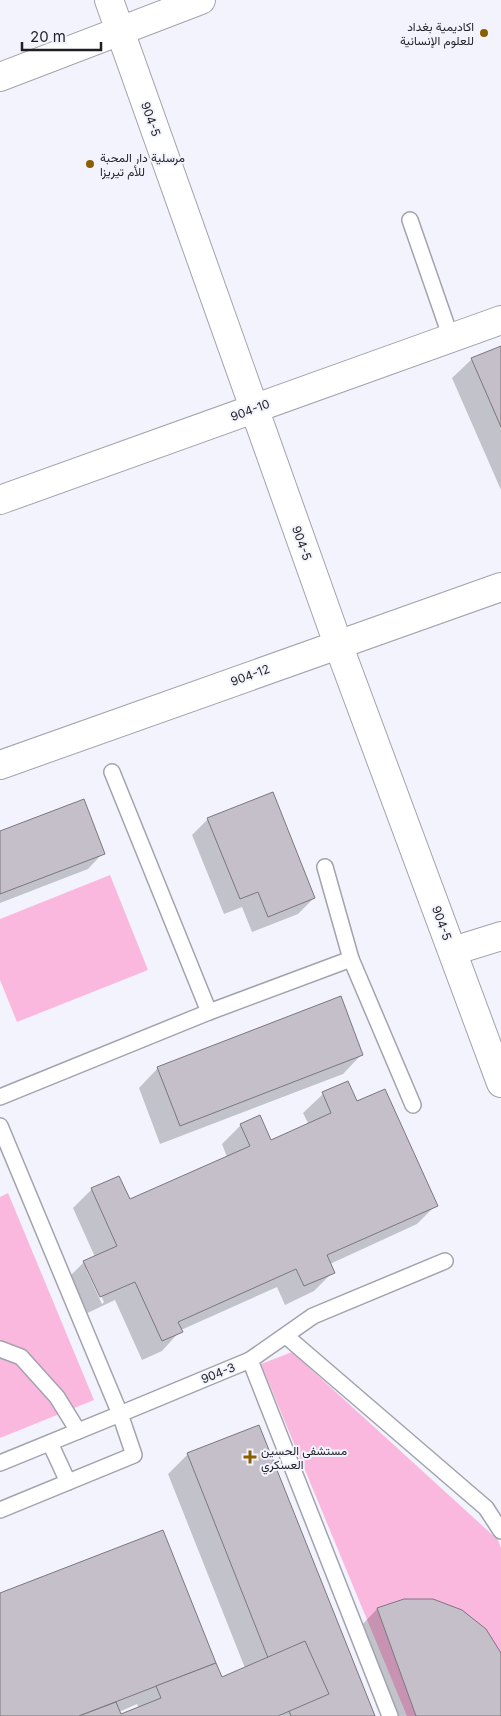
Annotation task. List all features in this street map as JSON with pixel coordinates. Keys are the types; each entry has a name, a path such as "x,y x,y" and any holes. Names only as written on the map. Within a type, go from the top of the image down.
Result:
{"street":[{"name":"904-5","path":"109,0 338,644 501,1083"},
{"path":"0,77 201,0"},
{"name":"904-10","path":"0,500 501,320"},
{"name":"904-12","path":"0,765 501,587"},
{"path":"453,951 501,936"}],"lane":[{"path":"410,220 451,338"},
{"path":"112,772 209,1012"},
{"path":"325,867 351,958 413,1105"},
{"path":"0,1097 209,1012 351,958"},
{"path":"0,1126 120,1414 134,1455 0,1510"},
{"path":"250,1360 313,1316 445,1261"},
{"path":"286,1336 486,1508 501,1531"},
{"path":"0,1349 21,1357 57,1397 78,1431"},
{"name":"904-3","path":"0,1463 250,1360 390,1716"},
{"path":"50,1443 68,1482"}],"shaded area":[{"path":"110,875 148,970 17,1022 0,980 0,919"},
{"path":"8,1193 94,1400 0,1438 0,1197"},
{"path":"292,1352 498,1540 501,1548 501,1716 407,1716 261,1364"}],"building":[{"path":"501,346 501,427 471,358"},
{"path":"273,792 315,898 268,917 258,892 240,899 207,818"},
{"path":"84,799 105,854 0,894 0,831"},
{"path":"341,996 363,1055 180,1126 157,1067"},
{"path":"348,1081 357,1101 385,1089 438,1206 327,1255 335,1273 304,1286 296,1269 178,1322 183,1332 162,1341 135,1282 100,1297 83,1261 117,1246 91,1188 119,1176 130,1199 250,1146 240,1124 260,1115 271,1140 331,1113 322,1092"},
{"path":"259,1425 375,1716 291,1716 187,1453"},
{"path":"163,1530 216,1663 79,1716 0,1716 0,1593"},
{"path":"404,1599 433,1599 462,1610 486,1629 501,1653 501,1716 416,1716 377,1608"},
{"path":"305,1641 329,1694 278,1716 79,1716 116,1702 121,1714 161,1698 156,1686 216,1663 222,1677"}],"place":[{"name":"اكاديمية بغداد للعلوم الإنسانية","path":"484,33"},
{"name":"مرسلية دار المحبة للأم تيريزا","path":"90,164"},
{"name":"مستشفى الحسين العسكري","path":"250,1457"}]}
